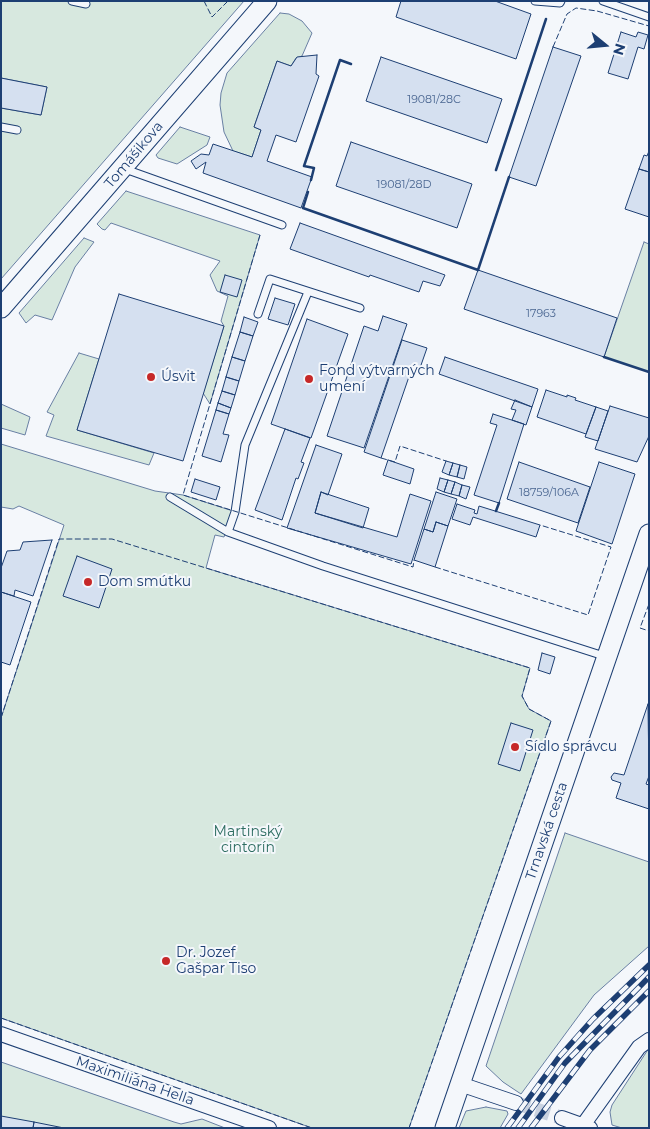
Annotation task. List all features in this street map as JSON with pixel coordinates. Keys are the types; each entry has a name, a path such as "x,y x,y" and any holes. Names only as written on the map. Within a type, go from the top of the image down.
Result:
{"main road":[{"name":"Tomášikova","path":"1,308 267,1"},
{"name":"Trnavská cesta","path":"445,1128 649,534"}],"street":[{"name":"Maximiliána Hella","path":"1,1034 261,1126"},
{"path":"562,1118 585,1127 639,1047 649,1040"},
{"path":"460,1084 516,1103"}],"lane":[{"path":"72,1 86,4"},
{"path":"535,1 560,2"},
{"path":"603,1 649,17"},
{"path":"1,127 17,130"},
{"path":"122,168 282,225"},
{"path":"258,314 270,279 360,308"},
{"path":"228,532 235,512 245,445 308,292"},
{"path":"170,497 228,532 323,566 607,658"}],"green space":[{"path":"1,1 244,1 1,279 1,108 41,115 47,87 1,78"},
{"path":"280,13 289,14 302,21 312,33 302,56 296,58 291,66 277,61 254,127 261,130 252,157 233,151 224,132 220,105 221,93 227,73"},
{"path":"180,127 210,137 207,145 177,164 158,158 156,155"},
{"path":"126,191 260,235 210,404 203,393 224,326 221,321 228,296 217,291 210,275 220,261 111,223 105,230 102,229 97,224"},
{"path":"84,238 94,242 75,267 52,320 35,315 26,323 19,313"},
{"path":"644,242 649,244 649,372 604,357"},
{"path":"79,353 99,359 77,430 154,453 149,465 46,436 54,415 47,412"},
{"path":"1,404 30,417 25,435 1,428"},
{"name":"Martinský cintorín","path":"1,444 155,491 183,495 233,511 224,537 215,535 206,568 530,668 522,696 529,709 551,721 409,1128 312,1128 1,1018 1,718 64,525 19,506 13,509 1,507"},
{"path":"565,833 649,862 649,946 594,995 521,1094 503,1082 486,1066"},
{"path":"649,1048 649,1128 622,1128 612,1125 610,1112 612,1105"},
{"path":"1,1062 174,1122 181,1124 202,1119 225,1128 1,1128"},
{"path":"486,1107 507,1111 508,1114 500,1128 459,1128 466,1111"}],"building":[{"path":"401,1 495,1 531,14 516,59 396,17"},
{"path":"621,32 636,37 638,32 648,35 644,49 638,47 628,79 608,73"},
{"path":"553,47 581,56 536,186 509,177"},
{"path":"317,55 316,74 319,76 296,142 276,135 267,161 312,177 301,208 203,173 206,162 196,169 191,161 201,154 209,155 213,144 252,157 261,130 254,127 277,61 291,66 297,57"},
{"path":"381,57 502,99 487,143 366,101"},
{"path":"1,78 47,87 41,115 1,108"},
{"path":"351,142 472,184 457,228 336,186"},
{"path":"649,151 649,172 639,169 644,155 647,156"},
{"path":"639,169 649,172 649,217 625,209"},
{"path":"300,223 445,275 440,286 423,281 419,292 370,275 369,277 290,249"},
{"path":"478,270 617,318 604,357 464,309"},
{"path":"225,275 242,280 237,297 220,292"},
{"name":"Úsvit","path":"119,294 224,326 183,461 77,430"},
{"path":"275,298 295,304 288,325 268,319"},
{"path":"383,316 407,324 364,448 327,436 364,326 378,331"},
{"path":"244,317 258,322 253,336 240,332"},
{"name":"Fond výtvarných umení","path":"307,319 348,334 311,438 271,424"},
{"path":"240,332 253,336 245,361 232,357"},
{"path":"402,340 427,348 420,368 413,365 381,458 364,452"},
{"path":"232,357 245,361 239,381 226,377"},
{"path":"445,357 538,389 532,407 439,374"},
{"path":"226,377 239,381 235,395 222,391"},
{"path":"546,390 576,398 575,400 596,407 586,434 537,417"},
{"path":"222,391 235,395 231,408 218,403"},
{"path":"515,400 532,407 526,425 512,420 516,410 511,409"},
{"path":"218,403 231,408 229,414 216,410"},
{"path":"610,406 649,418 649,436 637,462 595,449"},
{"path":"596,407 608,411 598,441 585,437"},
{"path":"216,410 229,414 223,434 229,435 221,462 202,456"},
{"path":"493,414 524,424 499,503 474,495 497,425 490,423"},
{"path":"285,429 310,438 301,462 304,463 298,479 296,478 282,520 255,510"},
{"path":"316,445 342,454 328,495 321,492 315,513 397,537 410,494 431,501 411,564 287,528"},
{"path":"388,460 414,469 410,484 383,475"},
{"path":"446,461 453,463 449,475 442,472"},
{"path":"519,462 590,487 578,523 507,499"},
{"path":"599,462 635,474 612,544 576,531"},
{"path":"453,463 460,465 457,477 449,475"},
{"path":"460,465 467,467 464,479 457,477"},
{"path":"440,478 448,480 444,492 437,489"},
{"path":"195,479 220,487 216,500 191,492"},
{"path":"448,480 455,482 451,494 444,492"},
{"path":"455,482 462,485 459,496 451,494"},
{"path":"462,485 470,487 466,499 459,496"},
{"path":"321,492 369,508 363,528 315,513"},
{"path":"436,492 457,499 448,526 436,522 433,532 424,529"},
{"path":"457,504 475,510 474,513 477,514 479,506 540,525 536,537 473,517 470,525 452,519"},
{"path":"436,522 448,526 435,567 414,560 424,529 433,532"},
{"path":"52,540 33,596 15,590 14,596 1,592 1,568 7,551 20,550 23,542"},
{"name":"Dom smútku","path":"77,556 112,569 99,608 63,596"},
{"path":"1,592 31,602 10,665 1,662"},
{"path":"542,653 555,657 550,674 538,670"},
{"path":"648,704 649,776 646,784 649,785 649,809 616,798 621,783 612,780 611,777 614,773 624,775"},
{"name":"Sídlo správcu","path":"511,723 533,730 520,771 498,764"},
{"path":"1,1116 34,1122 33,1128 1,1128"},
{"path":"34,1122 64,1128 33,1128"}],"tunnel":[{"path":"516,1103 562,1118"}],"railway":[{"path":"507,1128 559,1057 593,1019 649,965"},
{"path":"518,1128 565,1063 649,977"},
{"path":"531,1128 590,1050 649,991"}],"fence":[{"path":"204,1 212,17 228,1"},
{"path":"553,47 567,14 576,8 597,11 649,26"},
{"path":"260,235 183,495 413,567 414,560"},
{"path":"381,458 395,462 400,446 446,461"},
{"path":"435,567 588,615 611,547 540,525"},
{"path":"1,718 59,539 112,539 530,668 522,696 529,709 551,721 409,1128"},
{"path":"649,604 640,628 649,631"},
{"path":"1,1018 312,1128"}],"wall":[{"path":"496,170 546,19"},
{"path":"311,180 314,168 304,166 340,60 351,64"},
{"path":"308,192 303,208 478,270 509,177"},
{"path":"604,357 649,372"},
{"path":"496,511 499,503"}],"place":[{"name":"Úsvit","path":"151,377"},
{"name":"Fond výtvarných umení","path":"309,379"},
{"name":"Dom smútku","path":"88,582"},
{"name":"Sídlo správcu","path":"515,747"},
{"name":"Dr. Jozef Gašpar Tiso","path":"166,961"}]}
